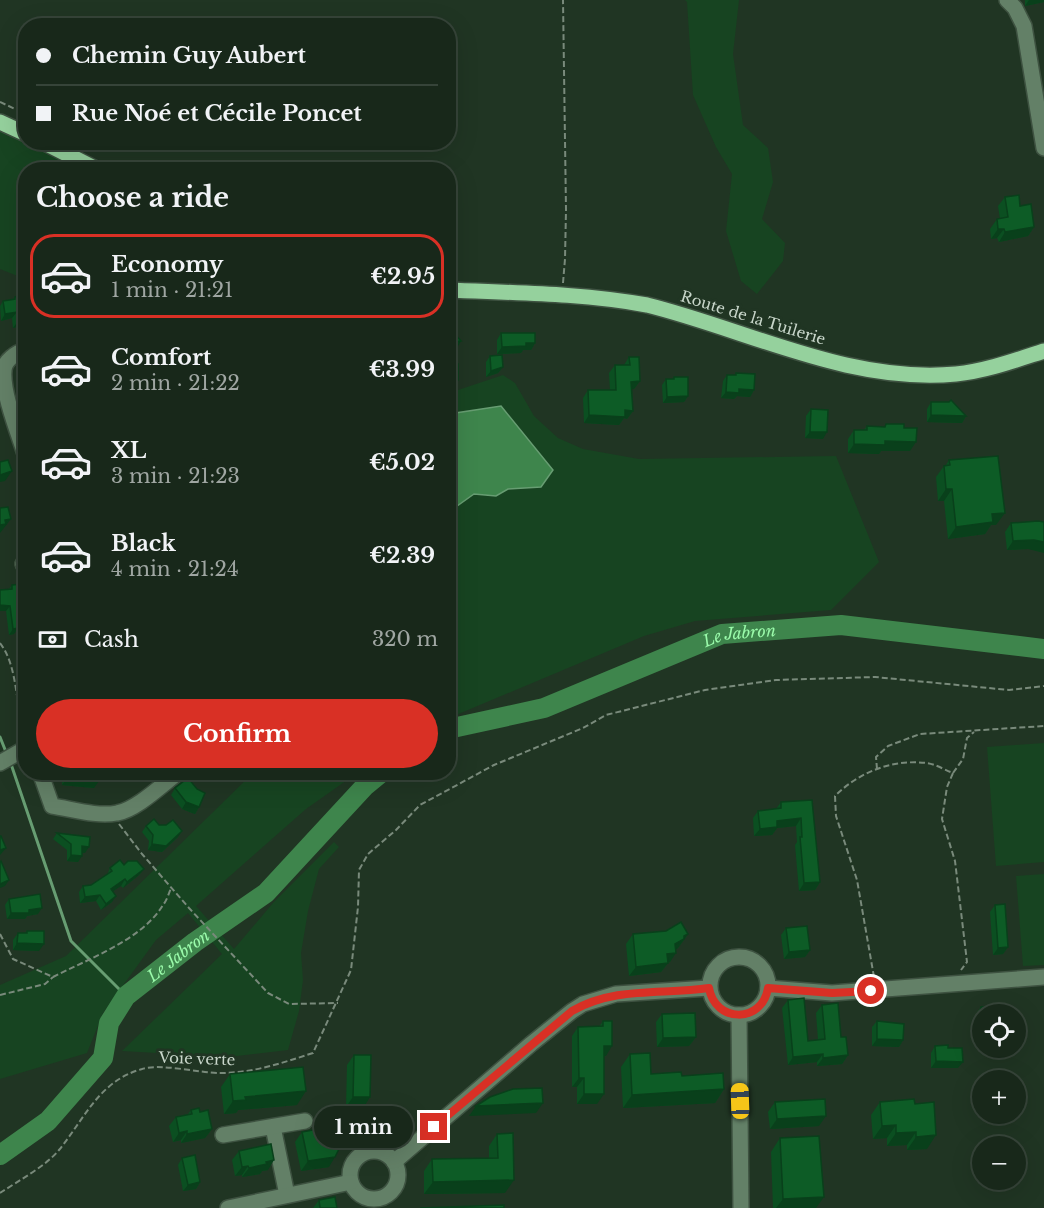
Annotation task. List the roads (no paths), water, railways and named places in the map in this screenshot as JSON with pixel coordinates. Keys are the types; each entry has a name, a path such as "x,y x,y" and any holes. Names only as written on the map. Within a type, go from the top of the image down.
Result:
{"main road":[{"path":"0,122 18,130"},
{"path":"59,150 82,162"},
{"name":"Route de la Tuilerie","path":"456,290 561,295 655,307 848,366 886,373 957,374 991,367 1044,351"}],"street":[{"path":"1007,0 1015,8 1024,26 1044,148"},
{"path":"18,353 12,356 3,369 4,385 18,431"},
{"path":"43,780 52,806 99,814 117,813 132,807 168,780"},
{"path":"742,956 754,961 764,970 768,988 764,1000 756,1009 739,1015 727,1012 717,1005 709,988 711,975 718,964 729,958 742,956"},
{"path":"768,988 832,993 1044,977"},
{"path":"394,1162 539,1037 583,1004 616,994 709,988"},
{"path":"739,1015 741,1208"},
{"path":"223,1135 306,1121"},
{"path":"273,1127 287,1195"},
{"path":"367,1152 384,1154 394,1162 398,1174 395,1186 382,1203 363,1196 354,1188 350,1176 356,1159 367,1152"},
{"path":"228,1208 351,1182"}],"waterway":[{"name":"Le Jabron","path":"456,727 544,708 722,634 841,625 1044,649"},
{"path":"0,737 6,752"},
{"path":"11,764 71,941 126,996"},
{"name":"Le Jabron","path":"0,1155 48,1121 103,1058 109,1023 126,996 195,942 266,893 372,780"}]}
